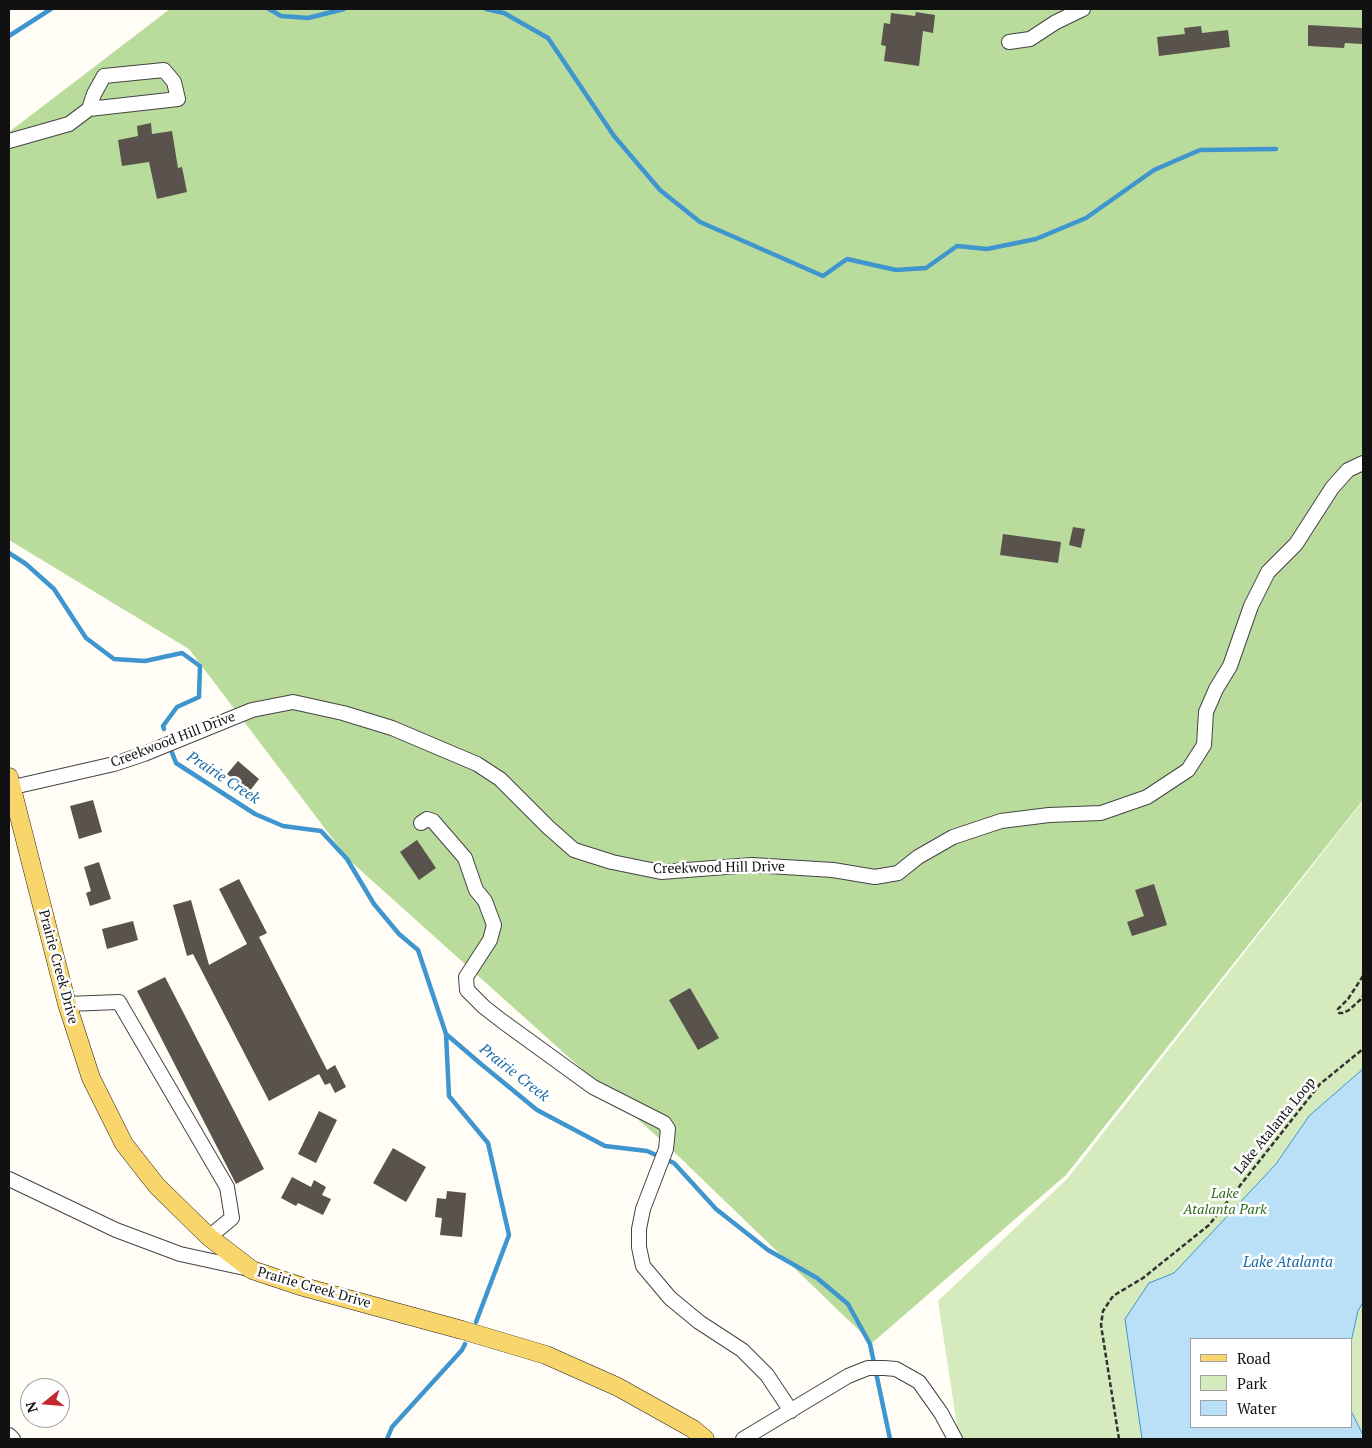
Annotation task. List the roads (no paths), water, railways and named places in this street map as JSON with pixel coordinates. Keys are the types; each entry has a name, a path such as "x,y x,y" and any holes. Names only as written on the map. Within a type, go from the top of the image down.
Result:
{"main road":[{"name":"Prairie Creek Drive","path":"10,784 67,1004 91,1078 124,1144 157,1186 209,1237 252,1270 300,1286 546,1355 618,1387 693,1429 705,1439"}],"street":[{"path":"1009,42 1030,39 1056,22 1083,9"},
{"path":"9,141 69,124 89,109 178,99 174,82 164,70 104,76 94,94 89,109"},
{"name":"Creekwood Hill Drive","path":"10,784 114,764 152,751 252,710 293,702 344,713 392,728 478,764 500,780 574,850 612,862 661,872 752,865 833,870 875,877 898,873 918,856 953,837 1000,821 1048,815 1101,813 1148,797 1188,770 1204,745 1206,712 1230,666 1251,606 1268,572 1296,544 1332,488 1348,470 1363,464"},
{"path":"422,823 427,819 433,821 464,858 476,890 485,901 494,925 490,940 466,977 467,990 502,1021 593,1087 664,1123 668,1129 666,1148 643,1209 639,1229 638,1248 643,1266 670,1298 699,1322 742,1350 761,1368 768,1375 791,1411"},
{"path":"67,1004 119,1002 227,1187 232,1218 209,1237"},
{"path":"9,1179 116,1230 180,1254 252,1270"},
{"path":"743,1439 848,1376 868,1368 884,1368 896,1369 919,1382 941,1413 955,1439"},
{"path":"9,1435 13,1439"}],"water":[{"name":"Lake Atalanta","path":"1363,1069 1363,1302 1358,1311 1352,1338 1190,1338 1190,1428 1352,1428 1352,1413 1363,1435 1363,1439 1142,1439 1125,1319 1149,1283 1174,1273 1276,1164 1309,1116"}],"waterway":[{"path":"9,36 51,9"},
{"path":"269,9 281,16 308,18 344,9"},
{"path":"486,9 504,13 548,38 614,136 660,190 700,222 823,276 847,259 896,270 926,268 957,246 987,249 1036,239 1086,218 1154,170 1200,150 1276,149"},
{"name":"Prairie Creek","path":"9,553 26,564 54,589 86,638 114,659 145,661 182,653 200,666 199,697 177,707 163,726 164,729"},
{"name":"Prairie Creek","path":"171,750 176,763 255,814 283,826 321,831 347,859 374,904 399,934 418,950 446,1034 537,1110 605,1146 647,1151 674,1163 716,1209 768,1250 817,1278 848,1304 870,1344 890,1439"},
{"path":"446,1034 449,1096 488,1143 509,1235 476,1322"},
{"path":"387,1439 392,1427 462,1350 465,1344"}],"park label":[{"name":"Lake Atalanta Park","path":"1225,1202"}]}
